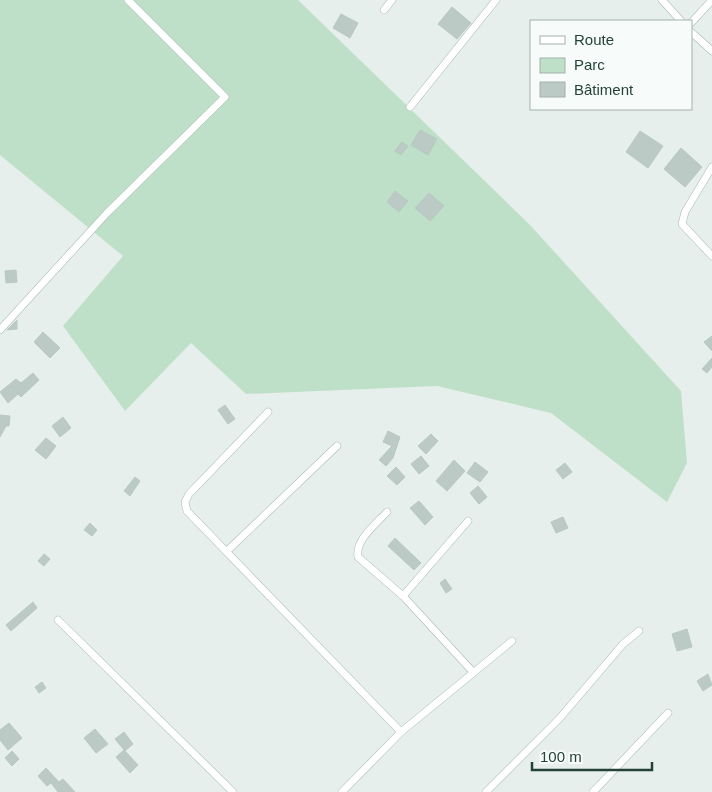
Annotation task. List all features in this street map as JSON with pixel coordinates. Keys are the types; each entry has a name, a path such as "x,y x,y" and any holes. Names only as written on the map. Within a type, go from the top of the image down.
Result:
{"street":[{"path":"0,330 107,213 225,97 128,0"},
{"path":"384,10 392,0"},
{"path":"410,107 496,0"},
{"path":"662,0 680,20"},
{"path":"692,22 712,0"},
{"path":"692,33 712,51"},
{"path":"712,166 685,212 682,224 712,256"},
{"path":"268,412 189,494 185,502 187,511 402,732"},
{"path":"227,551 336,446"},
{"path":"387,512 361,541 357,550 358,557 402,596 472,672"},
{"path":"402,596 468,521"},
{"path":"58,620 233,792"},
{"path":"486,792 559,719 623,644 639,631"},
{"path":"342,792 402,732 472,672 512,641"},
{"path":"593,792 668,713"}],"green space":[{"path":"0,0 298,0 530,225 681,391 687,463 667,502 551,413 437,386 246,394 191,343 125,411 63,326 123,256 0,155"}],"building":[{"path":"452,7 471,23 457,39 438,24"},
{"path":"341,14 358,23 350,38 333,28"},
{"path":"420,130 437,139 428,155 411,145"},
{"path":"640,131 663,146 648,168 626,152"},
{"path":"402,142 408,146 401,155 395,151"},
{"path":"681,148 702,167 685,187 664,169"},
{"path":"395,191 408,201 399,212 387,202"},
{"path":"429,193 444,206 430,221 415,208"},
{"path":"16,270 17,282 6,283 5,271"},
{"path":"17,320 17,329 7,330"},
{"path":"43,332 60,348 50,358 34,342"},
{"path":"712,336 712,351 704,342"},
{"path":"712,358 712,367 707,373 702,369"},
{"path":"33,373 39,380 21,397 18,394 8,403 0,392 16,379 21,383"},
{"path":"225,405 235,419 228,424 218,410"},
{"path":"0,415 10,416 9,426 6,426 0,437"},
{"path":"63,417 71,428 60,437 52,426"},
{"path":"388,431 400,437 393,458 386,466 379,460 392,446 383,442"},
{"path":"431,434 438,441 426,454 418,446"},
{"path":"46,438 56,446 46,459 35,450"},
{"path":"421,456 429,466 419,474 411,464"},
{"path":"454,460 465,471 447,491 436,481"},
{"path":"475,462 488,472 480,482 467,473"},
{"path":"565,463 572,472 563,479 556,470"},
{"path":"396,467 405,477 397,485 387,476"},
{"path":"135,477 140,481 130,496 124,491"},
{"path":"478,486 487,497 479,504 470,493"},
{"path":"419,501 433,517 425,525 410,508"},
{"path":"563,517 568,528 556,533 551,522"},
{"path":"90,523 97,530 92,536 84,530"},
{"path":"395,538 421,563 414,570 388,546"},
{"path":"44,554 50,559 44,566 38,561"},
{"path":"445,579 452,589 446,593 440,583"},
{"path":"33,602 37,608 11,631 6,625"},
{"path":"687,629 692,647 677,651 672,634"},
{"path":"708,674 712,685 703,691 697,681"},
{"path":"42,682 46,688 39,693 35,687"},
{"path":"9,723 22,738 8,750 0,740 0,730"},
{"path":"95,729 108,744 96,753 84,738"},
{"path":"124,732 133,744 125,751 115,739"},
{"path":"124,750 138,765 130,773 116,757"},
{"path":"12,751 19,759 12,766 5,758"},
{"path":"46,768 59,782 63,779 75,792 58,792 51,783 47,786 38,776"}]}
